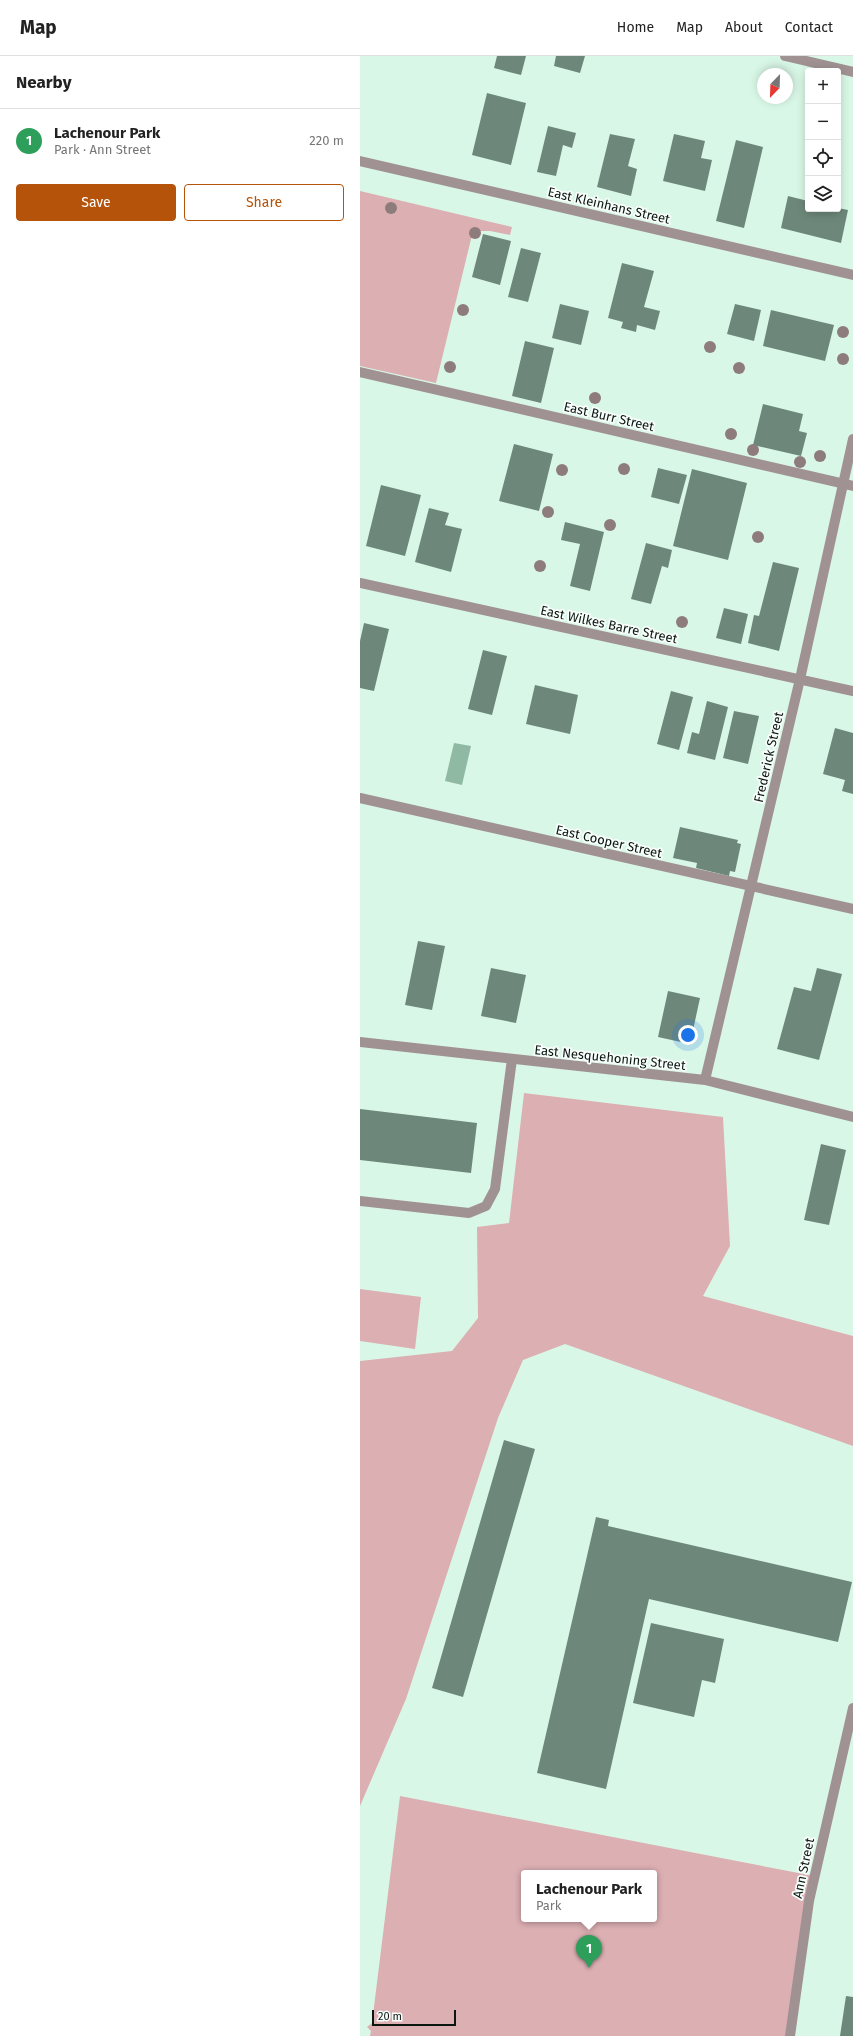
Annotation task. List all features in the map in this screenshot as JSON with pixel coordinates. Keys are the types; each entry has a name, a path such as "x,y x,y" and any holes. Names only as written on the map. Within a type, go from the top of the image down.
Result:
{"street":[{"path":"785,56 853,72"},
{"name":"East Kleinhans Street","path":"360,161 853,275"},
{"name":"East Burr Street","path":"360,372 848,485"},
{"name":"Frederick Street","path":"705,1080 800,679 848,485 853,439"},
{"name":"East Wilkes Barre Street","path":"360,583 853,691"},
{"name":"East Cooper Street","path":"360,798 853,909"},
{"name":"East Nesquehoning Street","path":"360,1042 705,1080 853,1117"},
{"path":"360,1201 469,1213 486,1206 495,1189 512,1059"},
{"name":"Ann Street","path":"790,2036 809,1901 853,1708"}],"shaded area":[{"path":"360,191 512,227 510,235 490,231 473,231 436,383 360,366"},
{"path":"454,743 471,746 462,785 445,781"},
{"path":"524,1093 723,1117 730,1246 703,1296 853,1336 853,1446 565,1344 523,1360 498,1418 406,1699 360,1806 360,1361 452,1351 478,1318 477,1227 509,1223"},
{"path":"360,1289 421,1297 415,1349 360,1341"},
{"path":"400,1796 814,1876 791,2036 370,2036 371,2031 367,2027 372,2023"}],"building":[{"path":"497,56 526,56 521,75 494,68"},
{"path":"556,56 585,56 580,73 554,66"},
{"path":"487,93 526,103 511,165 472,155"},
{"path":"548,126 576,133 572,148 563,145 556,176 537,172"},
{"path":"610,134 635,139 628,166 637,169 631,196 597,187"},
{"path":"674,134 705,141 701,158 712,160 705,191 663,181"},
{"path":"736,140 763,147 744,228 716,221"},
{"path":"788,196 805,200 805,212 841,212 841,209 848,210 841,243 781,228"},
{"path":"483,234 511,241 500,285 472,277"},
{"path":"521,248 541,253 528,302 508,297"},
{"path":"622,263 654,271 644,307 660,311 655,330 637,325 636,332 621,328 623,322 608,318"},
{"path":"560,304 589,311 581,345 552,338"},
{"path":"735,304 761,310 754,341 727,334"},
{"path":"771,310 834,325 825,361 763,346"},
{"path":"525,341 554,348 541,403 512,396"},
{"path":"763,404 803,414 799,431 807,433 801,456 753,445"},
{"path":"514,444 553,454 539,511 499,501"},
{"path":"658,468 687,475 679,504 651,497"},
{"path":"692,469 747,483 728,560 673,546"},
{"path":"381,485 421,495 405,556 366,546"},
{"path":"429,508 449,513 445,525 462,529 451,572 415,562"},
{"path":"565,522 604,532 590,591 570,586 580,544 561,540"},
{"path":"646,543 672,550 668,568 662,566 651,604 631,599"},
{"path":"773,562 799,568 779,651 748,643 754,615 759,616"},
{"path":"724,608 748,614 741,644 716,638"},
{"path":"364,623 389,629 374,691 360,688 360,641"},
{"path":"483,650 507,656 492,715 468,709"},
{"path":"535,685 578,695 570,734 526,724"},
{"path":"671,691 693,697 679,750 657,744"},
{"path":"707,701 728,707 715,760 687,753 692,732 699,734"},
{"path":"734,711 759,716 748,764 723,758"},
{"path":"835,728 853,733 853,794 842,791 845,780 823,774"},
{"path":"680,827 738,840 737,843 741,844 735,872 730,871 729,876 696,868 697,863 673,858"},
{"path":"418,941 445,946 432,1010 405,1005"},
{"path":"491,968 526,975 516,1023 481,1016"},
{"path":"817,968 842,974 819,1060 777,1049 794,987 811,991"},
{"path":"668,991 700,998 690,1044 658,1037"},
{"path":"360,1109 477,1123 471,1173 360,1160"},
{"path":"821,1144 846,1150 829,1225 804,1220"},
{"path":"504,1440 535,1449 463,1697 432,1688"},
{"path":"596,1517 609,1520 608,1526 852,1582 838,1642 649,1599 606,1789 537,1773"},
{"path":"651,1623 724,1639 715,1683 702,1680 694,1717 633,1703"},
{"path":"846,1996 853,1997 853,2036 840,2036"}],"place":[{"name":"Lachenour Park","path":"589,1968"}]}
